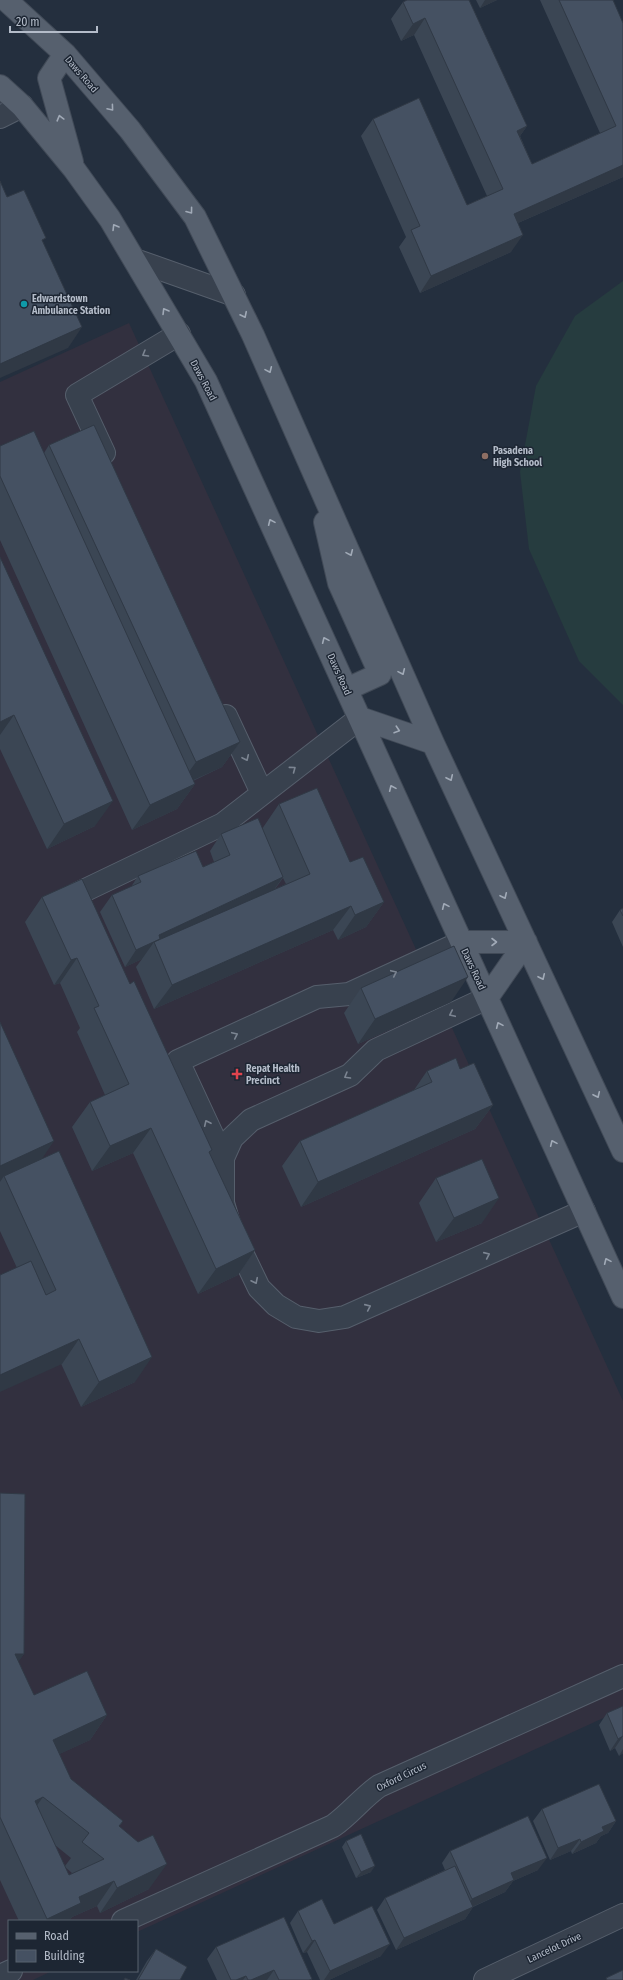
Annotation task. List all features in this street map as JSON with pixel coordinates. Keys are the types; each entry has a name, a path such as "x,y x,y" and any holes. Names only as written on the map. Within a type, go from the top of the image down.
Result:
{"main road":[{"name":"Daws Road","path":"6,0 65,54 130,130 195,217 234,295 433,742 623,1151"},
{"path":"65,54 49,78 74,169"},
{"name":"Daws Road","path":"0,86 22,106 74,169 110,219 206,381 623,1297"},
{"path":"314,473 339,583 380,674 347,689"},
{"path":"360,718 433,742"},
{"path":"462,942 526,942"},
{"path":"487,998 526,942"}],"street":[{"path":"0,117 22,106"},
{"path":"135,260 234,295"},
{"path":"111,468 77,395 179,334"},
{"path":"218,699 262,793"},
{"path":"75,895 223,824 360,718"},
{"path":"223,1158 178,1061 317,997 348,994 462,942"},
{"path":"487,998 376,1050 350,1075 251,1120 232,1138 223,1158 223,1203 231,1230 259,1288 276,1305 296,1317 319,1321 345,1317 584,1211"},
{"name":"Oxford Circus","path":"125,1920 333,1826 345,1817 366,1795 379,1786 623,1676"},
{"name":"Lancelot Drive","path":"485,1980 623,1914"}],"shaded area":[{"name":"Repat Health Precinct","path":"129,323 623,1401 623,1709 138,1932 138,1920 8,1920 8,1972 50,1972 33,1980 0,1980 0,382"}],"green space":[{"path":"623,281 623,705 579,661 529,549 520,472 536,386 575,316"}],"building":[{"path":"407,0 469,0 527,126 517,131 532,164 616,126 559,0 613,0 623,23 623,165 514,214 523,235 431,276 411,230 420,226 373,119 419,98 467,205 503,189 425,18 413,24 403,2"},
{"name":"Edwardstown Ambulance Station","path":"0,181 7,197 24,190 46,238 42,240 82,327 0,364"},
{"path":"94,425 240,742 196,762 49,445"},
{"path":"34,431 195,784 150,805 0,476 0,446"},
{"path":"0,557 113,801 64,824 14,715 0,722"},
{"path":"317,788 350,862 363,857 384,902 355,915 351,906 172,985 154,942 310,874 279,804"},
{"path":"258,818 283,877 159,935 160,939 136,950 112,895 141,882 138,876 196,851 203,867 230,855 221,834"},
{"path":"82,879 130,984 134,981 212,1150 209,1152 255,1250 216,1269 151,1128 110,1146 90,1102 129,1084 94,1008 99,1006 77,958 71,960 42,897"},
{"path":"623,908 623,916 620,910"},
{"path":"454,946 468,977 375,1019 361,988"},
{"path":"0,1022 54,1141 0,1166"},
{"path":"456,1058 460,1069 474,1063 493,1105 318,1182 300,1141 432,1082 427,1071"},
{"path":"59,1151 152,1357 99,1382 79,1339 0,1375 0,1275 31,1261 46,1295 56,1290 4,1176"},
{"path":"482,1159 499,1198 454,1218 436,1178"},
{"path":"0,1493 25,1494 24,1654 15,1654 34,1695 87,1671 107,1715 53,1740 71,1779 123,1821 119,1826 138,1842 153,1835 167,1864 117,1888 114,1881 79,1897 81,1903 47,1919 0,1817","holes":["43,1797 89,1833 82,1842 104,1859 69,1875 35,1801"]},
{"path":"623,1706 623,1736 618,1739 607,1713"},
{"path":"599,1784 616,1821 602,1827 604,1831 581,1842 580,1839 558,1848 542,1809"},
{"path":"528,1816 547,1858 511,1873 514,1880 472,1899 450,1851"},
{"path":"361,1834 375,1866 361,1872 346,1841"},
{"path":"455,1866 473,1907 404,1938 385,1898"},
{"path":"322,1899 334,1924 372,1906 390,1944 330,1971 315,1940 312,1941 298,1911"},
{"path":"284,1917 312,1979 279,1980 274,1970 251,1980 248,1980 246,1976 236,1980 231,1980 216,1947"},
{"path":"156,1949 187,1967 180,1980 138,1980"},
{"path":"623,1970 623,1980 607,1980 606,1978"}],"place":[{"name":"Edwardstown Ambulance Station","path":"24,304"},
{"name":"Pasadena High School","path":"485,456"},
{"name":"Repat Health Precinct","path":"237,1074"}]}
